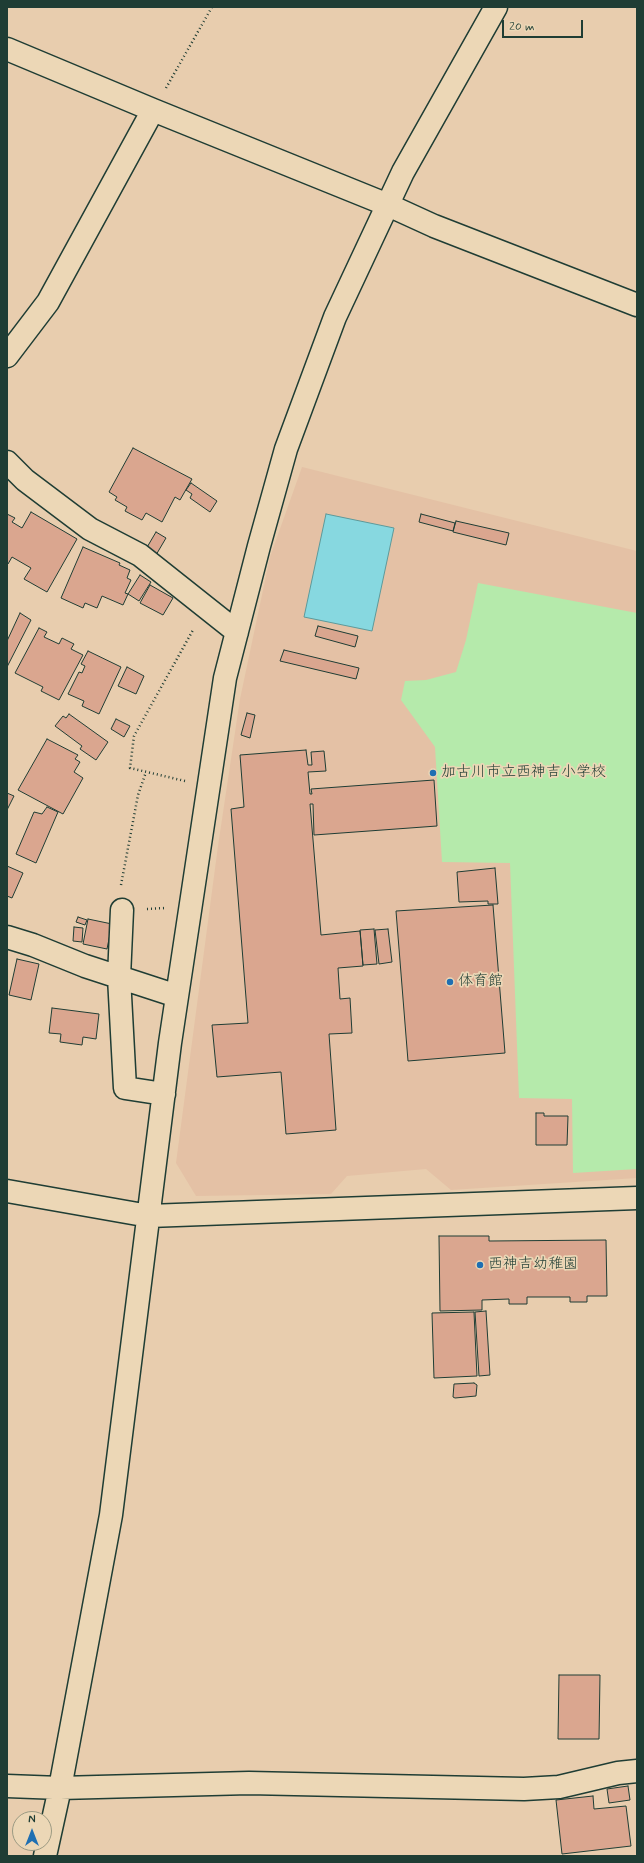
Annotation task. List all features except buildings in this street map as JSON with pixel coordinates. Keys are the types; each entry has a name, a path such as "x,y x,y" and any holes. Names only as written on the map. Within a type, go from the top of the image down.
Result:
{"street":[{"path":"45,1856 60,1788 111,1516 177,996 226,678 237,632 286,449 335,317 403,172 496,7"},
{"path":"7,49 388,205 434,226 637,305"},
{"path":"7,356 48,302 153,110"},
{"path":"7,462 26,480 90,529 140,555 237,632"},
{"path":"122,910 119,978 125,1088 164,1094"},
{"path":"7,937 33,945 119,978 177,996"},
{"path":"7,1190 149,1216 637,1198"},
{"path":"7,1786 60,1788 249,1783 524,1790 558,1787 618,1773 637,1771"}],"path":[{"path":"153,110 212,7"},
{"path":"206,607 134,736 130,768 209,786"},
{"path":"146,772 138,794 119,899 122,910 190,907"}],"shaded area":[{"name":"加古川市立西神吉小学校","path":"302,467 637,551 637,1178 451,1190 426,1169 347,1176 331,1194 196,1196 176,1163 218,846 240,699 270,557"}],"green space":[{"path":"478,583 637,613 637,1169 573,1173 572,1099 519,1098 510,863 442,862 435,747 401,700 405,681 426,680 456,672 466,640"}],"water":[{"path":"326,514 394,528 372,631 304,617"}],"place":[{"name":"加古川市立西神吉小学校","path":"433,773"},
{"name":"体育館","path":"450,982"},
{"name":"西神吉幼稚園","path":"480,1265"}]}
